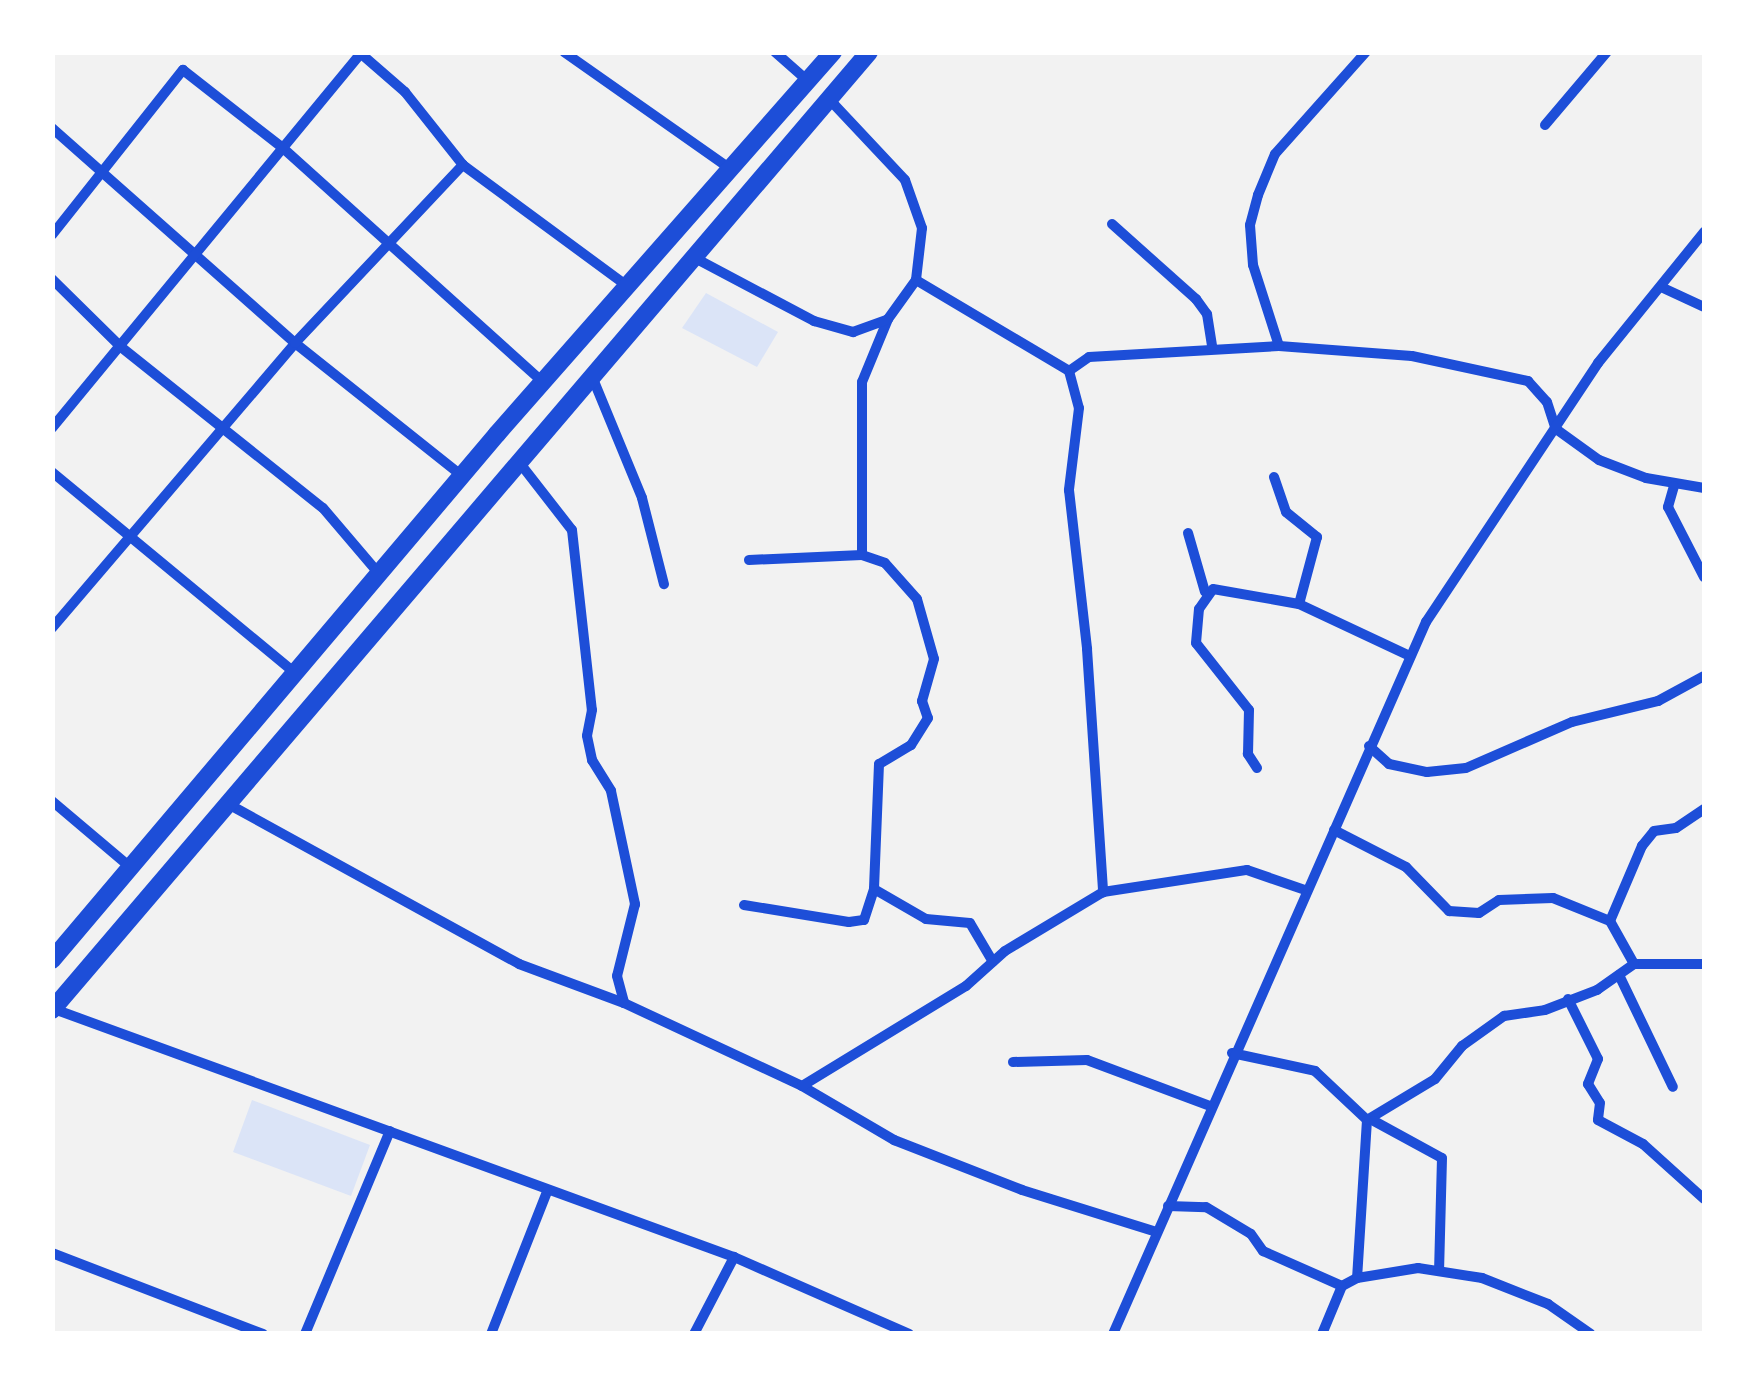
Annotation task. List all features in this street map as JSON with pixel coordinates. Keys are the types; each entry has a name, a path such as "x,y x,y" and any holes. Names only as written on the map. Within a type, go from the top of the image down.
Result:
{"highway":[{"path":"52,960 298,675 462,476 834,52"},
{"path":"53,1010 591,373 869,52"}],"street":[{"path":"564,52 729,168"},
{"path":"775,52 809,83"},
{"path":"1280,346 1253,265 1250,225 1258,195 1275,154 1366,52"},
{"path":"1545,125 1607,52"},
{"path":"52,428 361,53 406,92 463,165 627,286"},
{"path":"52,235 96,172 183,70 284,149 543,382"},
{"path":"829,99 905,180 922,228 916,280 888,319 862,382 862,555"},
{"path":"52,128 96,172 195,250 295,343 462,476"},
{"path":"55,621 130,539 295,343 463,165"},
{"path":"1112,224 1196,300 1207,314 1212,347"},
{"path":"1113,1334 1232,1054 1410,656 1598,363 1704,232"},
{"path":"694,258 814,320 853,332 888,319"},
{"path":"52,279 120,347 324,508 381,575"},
{"path":"916,280 1069,370 1079,408 1068,490 1087,649 1102,892"},
{"path":"1662,287 1704,307"},
{"path":"1069,370 1089,357 1212,347 1280,346 1412,356 1528,381 1547,402 1556,429 1599,460 1674,486 1704,488"},
{"path":"591,373 642,498 664,584"},
{"path":"519,462 572,530 592,710 587,736 592,760 610,790 635,904 616,976 624,1003"},
{"path":"52,472 298,675"},
{"path":"1274,477 1286,512 1317,537 1300,604"},
{"path":"1674,486 1668,507 1704,577"},
{"path":"1188,533 1205,592 1196,644 1249,710 1248,754 1257,768"},
{"path":"744,906 850,922 864,920 874,889 880,764 911,745 928,718 922,700 934,659 917,599 885,563 862,555 749,560"},
{"path":"1205,592 1300,604 1410,656"},
{"path":"1370,746 1389,764 1427,772 1466,768 1572,722 1658,702 1704,676"},
{"path":"52,801 130,866"},
{"path":"230,805 519,964 624,1003 802,1086 894,1140 956,1166 1157,1232"},
{"path":"1610,921 1642,846 1654,831 1676,828 1704,808"},
{"path":"1334,830 1406,867 1448,911 1478,913 1499,900 1535,896 1610,921 1634,964"},
{"path":"802,1086 966,986 994,962 1102,892 1248,870 1305,890"},
{"path":"874,889 926,919 970,923 994,962"},
{"path":"1370,1120 1436,1079 1462,1046 1504,1016 1546,1010 1634,964 1704,964"},
{"path":"1619,975 1673,1087"},
{"path":"1568,999 1598,1059 1588,1084 1600,1103 1598,1120 1644,1144 1704,1199"},
{"path":"53,1010 390,1131 546,1192 734,1256 909,1333"},
{"path":"1232,1054 1315,1071 1370,1120 1442,1158 1439,1270"},
{"path":"1013,1062 1102,1064 1210,1106"},
{"path":"1357,1278 1370,1120"},
{"path":"305,1334 390,1131"},
{"path":"491,1334 546,1192"},
{"path":"1168,1206 1206,1206 1252,1234 1262,1251 1342,1286"},
{"path":"52,1253 263,1334"},
{"path":"694,1334 734,1256"},
{"path":"1322,1334 1342,1286 1357,1278 1439,1270 1528,1296 1592,1334"}],"shaded area":[{"path":"706,293 778,332 757,367 682,328"},
{"path":"252,1100 370,1145 351,1196 233,1152"}]}
